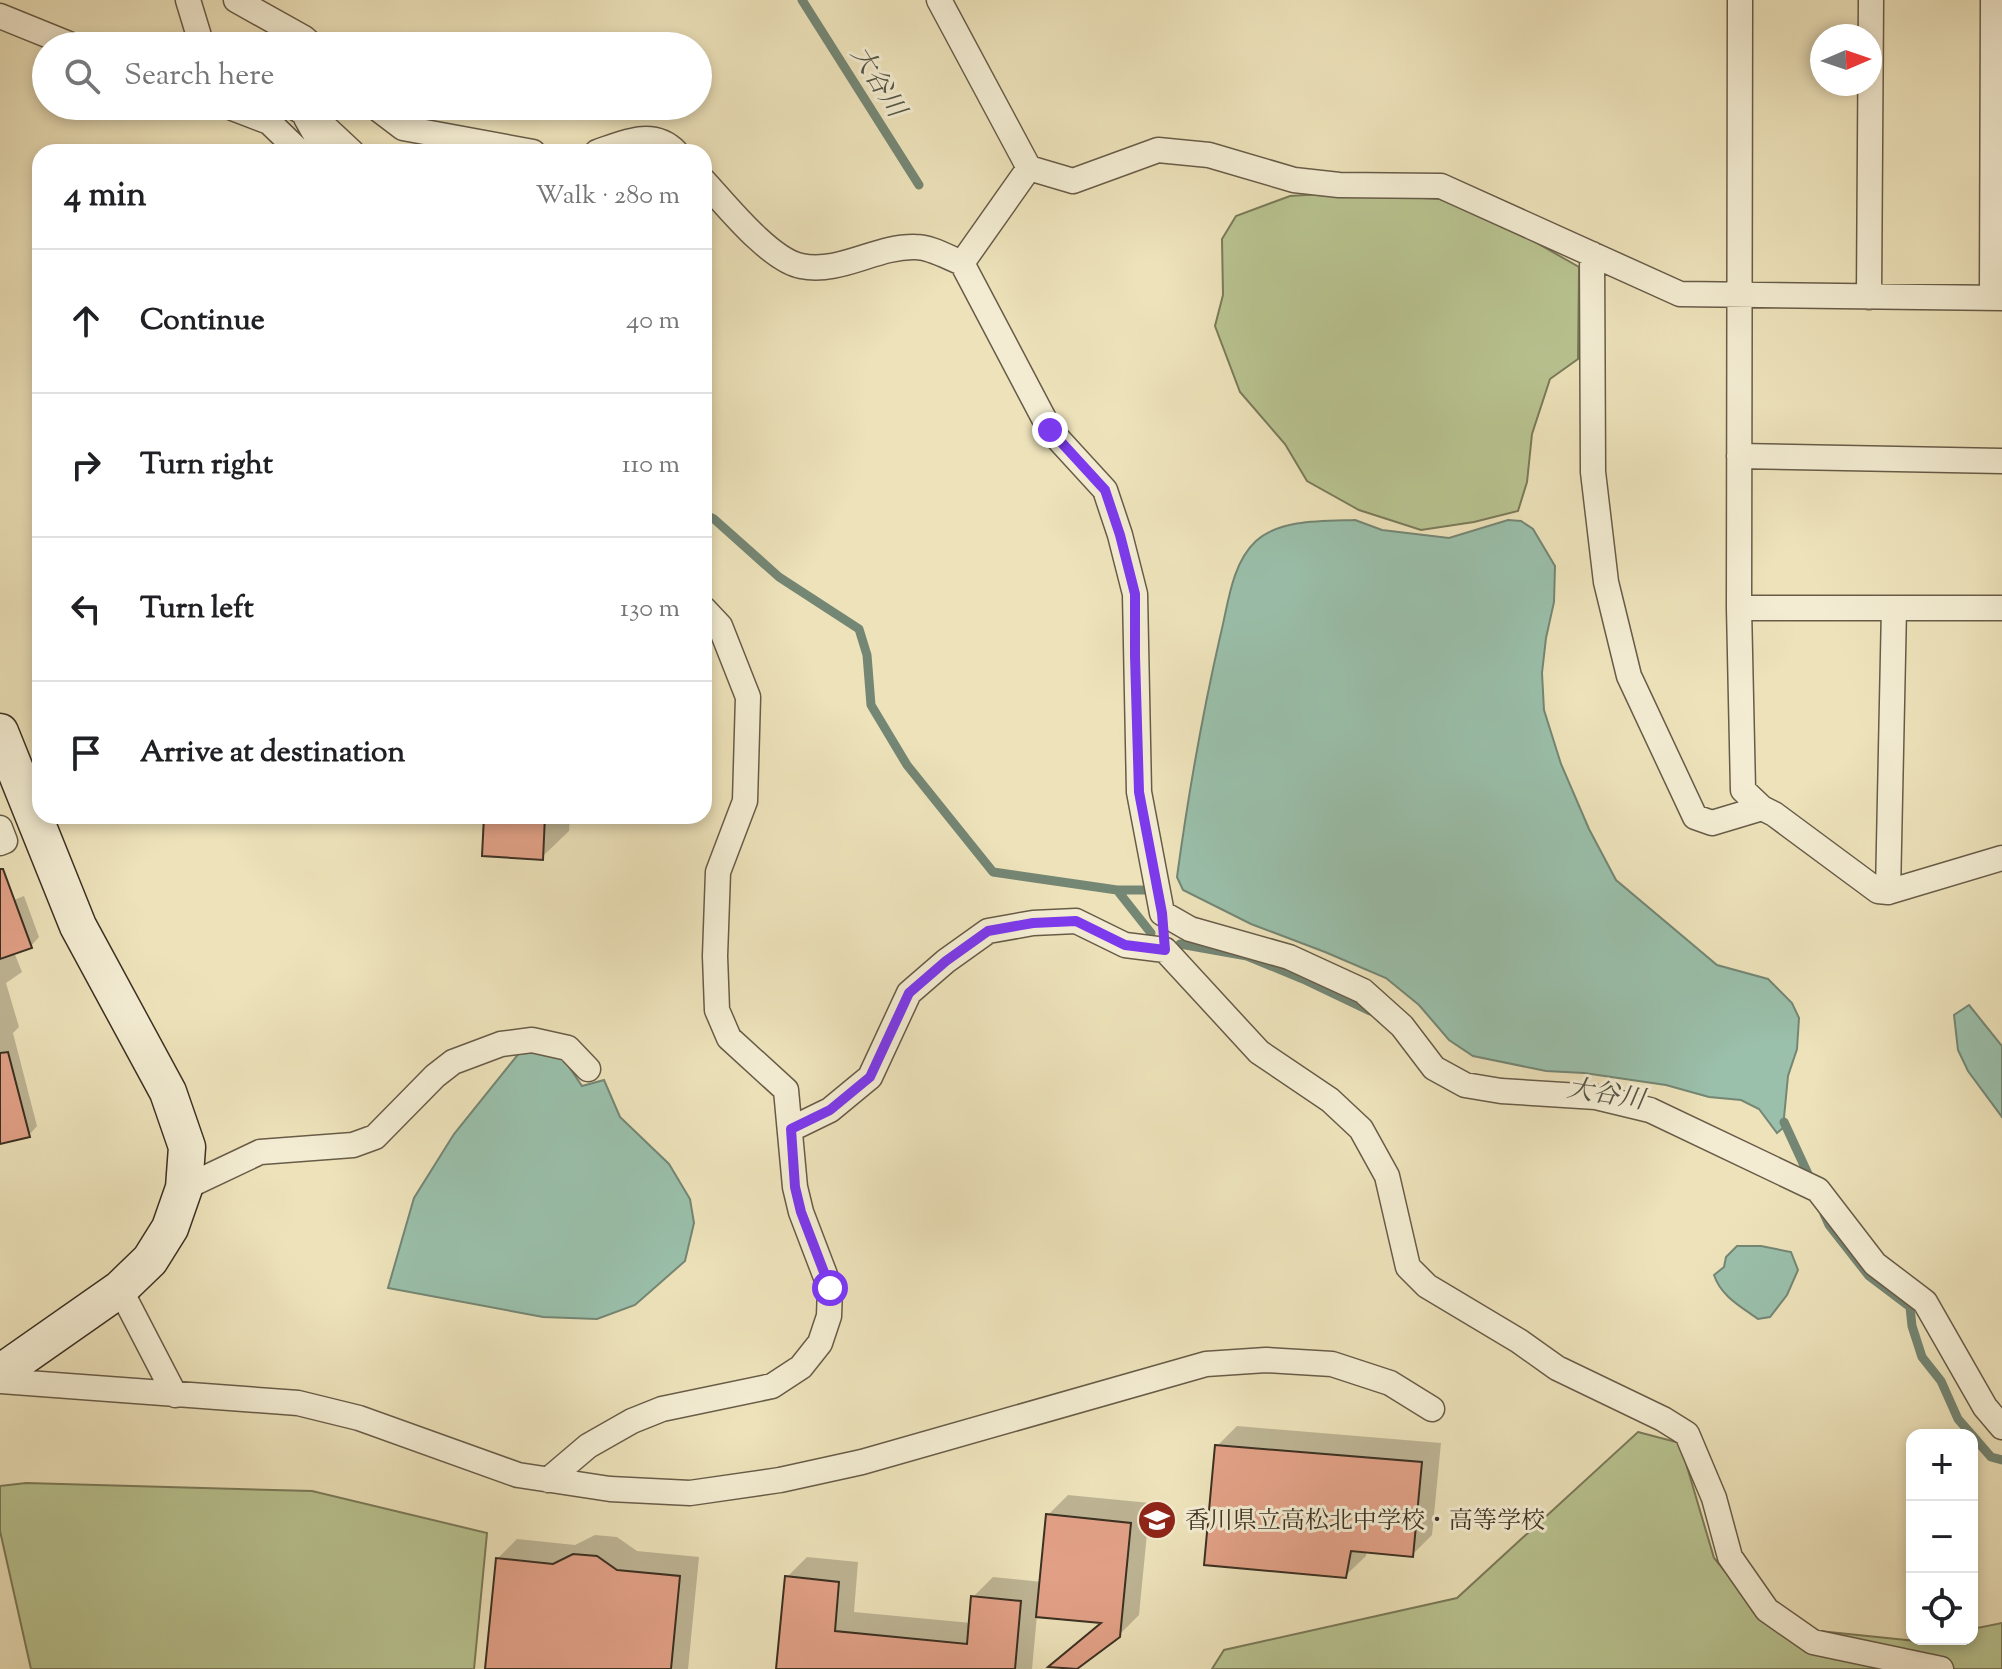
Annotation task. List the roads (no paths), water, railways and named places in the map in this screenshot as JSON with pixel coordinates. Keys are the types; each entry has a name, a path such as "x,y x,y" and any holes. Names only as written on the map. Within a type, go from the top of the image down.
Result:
{"street":[{"path":"188,0 198,32"},
{"path":"236,0 293,32"},
{"path":"939,0 1029,168 1073,181 1158,150 1209,155 1294,180 1339,185 1441,186 1680,294 1997,298 1993,0"},
{"path":"1740,0 1739,608 1743,790 1762,808 1878,891 1888,892 2002,858"},
{"path":"1869,297 1871,0"},
{"path":"0,16 39,32"},
{"path":"264,120 292,144"},
{"path":"304,120 320,144"},
{"path":"315,120 343,144"},
{"path":"392,120 403,128 490,144"},
{"path":"619,144 639,137 665,144"},
{"path":"962,263 1029,168"},
{"path":"712,190 767,248 799,266 834,267 915,247 932,250 962,263 1050,430 1105,490 1120,535 1135,594 1139,792 1162,913 1165,950 1259,1052 1330,1100 1361,1129 1387,1176 1408,1267 1427,1286 1519,1341 1557,1368 1663,1419 1687,1434 1714,1498 1730,1557 1767,1610 1813,1642 1941,1669"},
{"path":"1592,254 1593,472 1606,582 1629,676 1695,817 1712,823 1762,808"},
{"path":"1739,456 2002,461"},
{"path":"1739,608 2002,608"},
{"path":"1888,892 1894,608"},
{"path":"548,1480 588,1446 632,1421 662,1409 772,1386 801,1367 820,1343 829,1316 830,1288 801,1212 795,1187 786,1090 729,1038 717,1010 718,872 745,801 748,697 720,626 712,618"},
{"path":"1,741 32,815"},
{"path":"0,1373 120,1289 150,1260 170,1228 184,1188 187,1147 168,1092 78,926 36,824"},
{"path":"0,828 5,841 0,843"},
{"path":"1162,913 1190,929 1289,957 1363,991 1394,1018 1434,1068 1465,1085 1501,1091 1596,1097 1650,1110 1818,1190 1875,1264 1925,1302 1985,1407 2002,1427"},
{"path":"791,1129 830,1110 870,1077 909,993 988,931 1033,923 1076,921 1125,945 1165,950"},
{"path":"184,1188 260,1152 353,1145 375,1137 453,1062 501,1044 532,1040 568,1048 588,1069"},
{"path":"120,1289 175,1395"},
{"path":"0,1381 298,1403 359,1418 518,1475 610,1489 690,1493 780,1480 862,1462 1206,1364 1266,1360 1332,1364 1390,1383 1432,1409"}],"waterway":[{"name":"大谷川","path":"802,0 919,185"},
{"path":"712,518 779,577 859,629 867,655 871,705 907,765 993,872 1117,890 1151,933"},
{"path":"1117,890 1147,890"},
{"name":"大谷川","path":"1180,944 1247,956 1370,1011"},
{"path":"1784,1122 1808,1174"},
{"name":"大谷川","path":"1824,1214 1829,1225 1869,1276 1910,1307 1912,1326 1922,1357 1941,1381 1958,1419 1967,1429"},
{"name":"大谷川","path":"1978,1442 1991,1457 2002,1460"}],"place":[{"name":"香川県立高松北中学校・高等学校","path":"1157,1520"}]}
